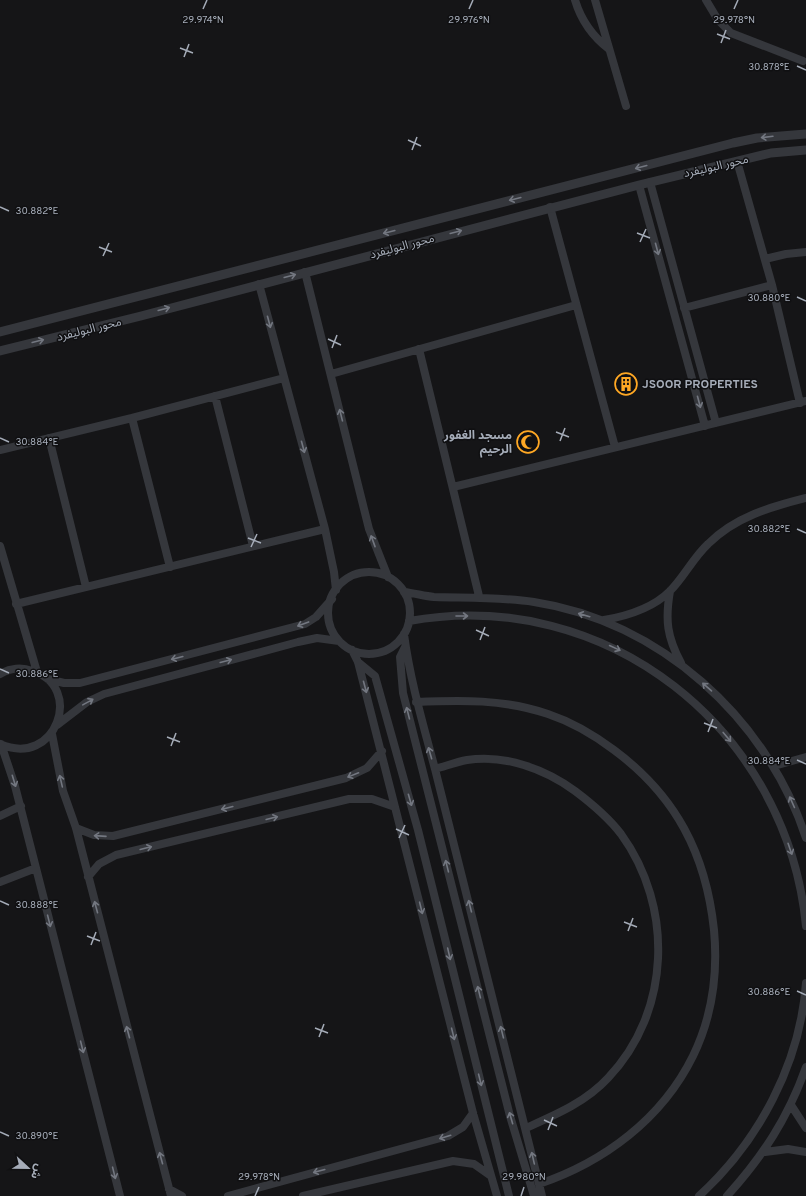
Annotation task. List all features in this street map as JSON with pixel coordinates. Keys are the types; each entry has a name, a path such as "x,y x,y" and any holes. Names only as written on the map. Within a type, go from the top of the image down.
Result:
{"street":[{"path":"575,0 586,25 609,50"},
{"path":"595,0 626,106"},
{"path":"706,0 718,20 731,33 802,60"},
{"name":"محور البوليفرد","path":"0,332 725,145 757,138 806,134"},
{"name":"محور البوليفرد","path":"0,351 650,182 771,153 806,150"},
{"path":"453,486 803,402 765,259 737,162"},
{"path":"650,182 716,423"},
{"path":"639,185 705,426"},
{"path":"550,207 616,447"},
{"path":"765,259 786,254 806,252"},
{"path":"305,272 369,529 388,577 404,592 409,606 409,621 404,634 392,647 381,652 369,654 352,650 339,641 329,621 328,614 336,590 348,578 360,574 372,572 388,577"},
{"path":"259,284 325,529 334,572 336,590"},
{"path":"684,308 772,285"},
{"path":"331,374 576,305"},
{"path":"419,349 453,486 478,596"},
{"path":"0,450 132,418 284,378"},
{"path":"215,396 253,546"},
{"path":"132,418 170,566"},
{"path":"49,438 86,587"},
{"path":"604,620 638,611 654,603 670,591 708,543 728,527 751,514 806,498"},
{"path":"16,604 325,529"},
{"path":"0,546 37,672"},
{"path":"670,591 666,612 668,631 673,649 682,666"},
{"path":"404,592 433,597 478,596 536,602 604,620 659,648 712,691 754,739 774,766 803,823 806,838"},
{"path":"48,680 64,683 80,683 305,624 316,617 332,599"},
{"path":"409,621 458,616 488,616 534,621 565,629 602,642 636,659 663,676 693,700 715,722 744,759 770,800 792,853 799,880 806,926"},
{"path":"404,634 416,702 435,769 542,1196"},
{"path":"57,725 87,702 104,694 298,642 317,638 339,641"},
{"path":"406,647 400,657 403,693 510,1116 534,1196"},
{"path":"352,650 358,662 382,751 473,1113 497,1196"},
{"path":"358,662 375,676 418,830 509,1196"},
{"path":"0,674 14,669 26,669 37,672 48,680 56,692 60,706 57,725 52,734 44,742 34,747 23,749 11,748 0,744"},
{"path":"416,702 470,700 510,704 548,714 585,731 631,764 656,788 686,830 705,877 713,920 716,948 715,976 707,1017 693,1056 664,1100 639,1127 622,1142 585,1166 539,1184"},
{"path":"52,734 63,791 76,828 170,1193 182,1196"},
{"path":"0,744 9,765 21,806 120,1196"},
{"path":"76,828 94,836 113,836 346,778 367,768 382,751"},
{"path":"774,766 806,757"},
{"path":"435,769 468,760 493,760 529,767 563,782 603,814 620,833 634,855 645,879 652,904 659,936 658,969 652,1001 640,1032 608,1079 586,1097 562,1112 526,1128"},
{"path":"88,877 100,864 116,855 349,799 372,799 395,807"},
{"path":"0,816 21,806"},
{"path":"0,882 36,868"},
{"path":"699,1196 730,1164 748,1141 774,1098 790,1061 800,1028 806,983"},
{"path":"727,1196 765,1152 792,1105 806,1067"},
{"path":"792,1105 806,1128"},
{"path":"228,1196 448,1136 463,1127 473,1113"},
{"path":"765,1152 788,1149 806,1152"},
{"path":"303,1196 453,1161 474,1164 491,1176"}],"place":[{"name":"JSOOR PROPERTIES","path":"626,384"},
{"name":"مسجد الغفور الرحيم","path":"528,442"}]}
